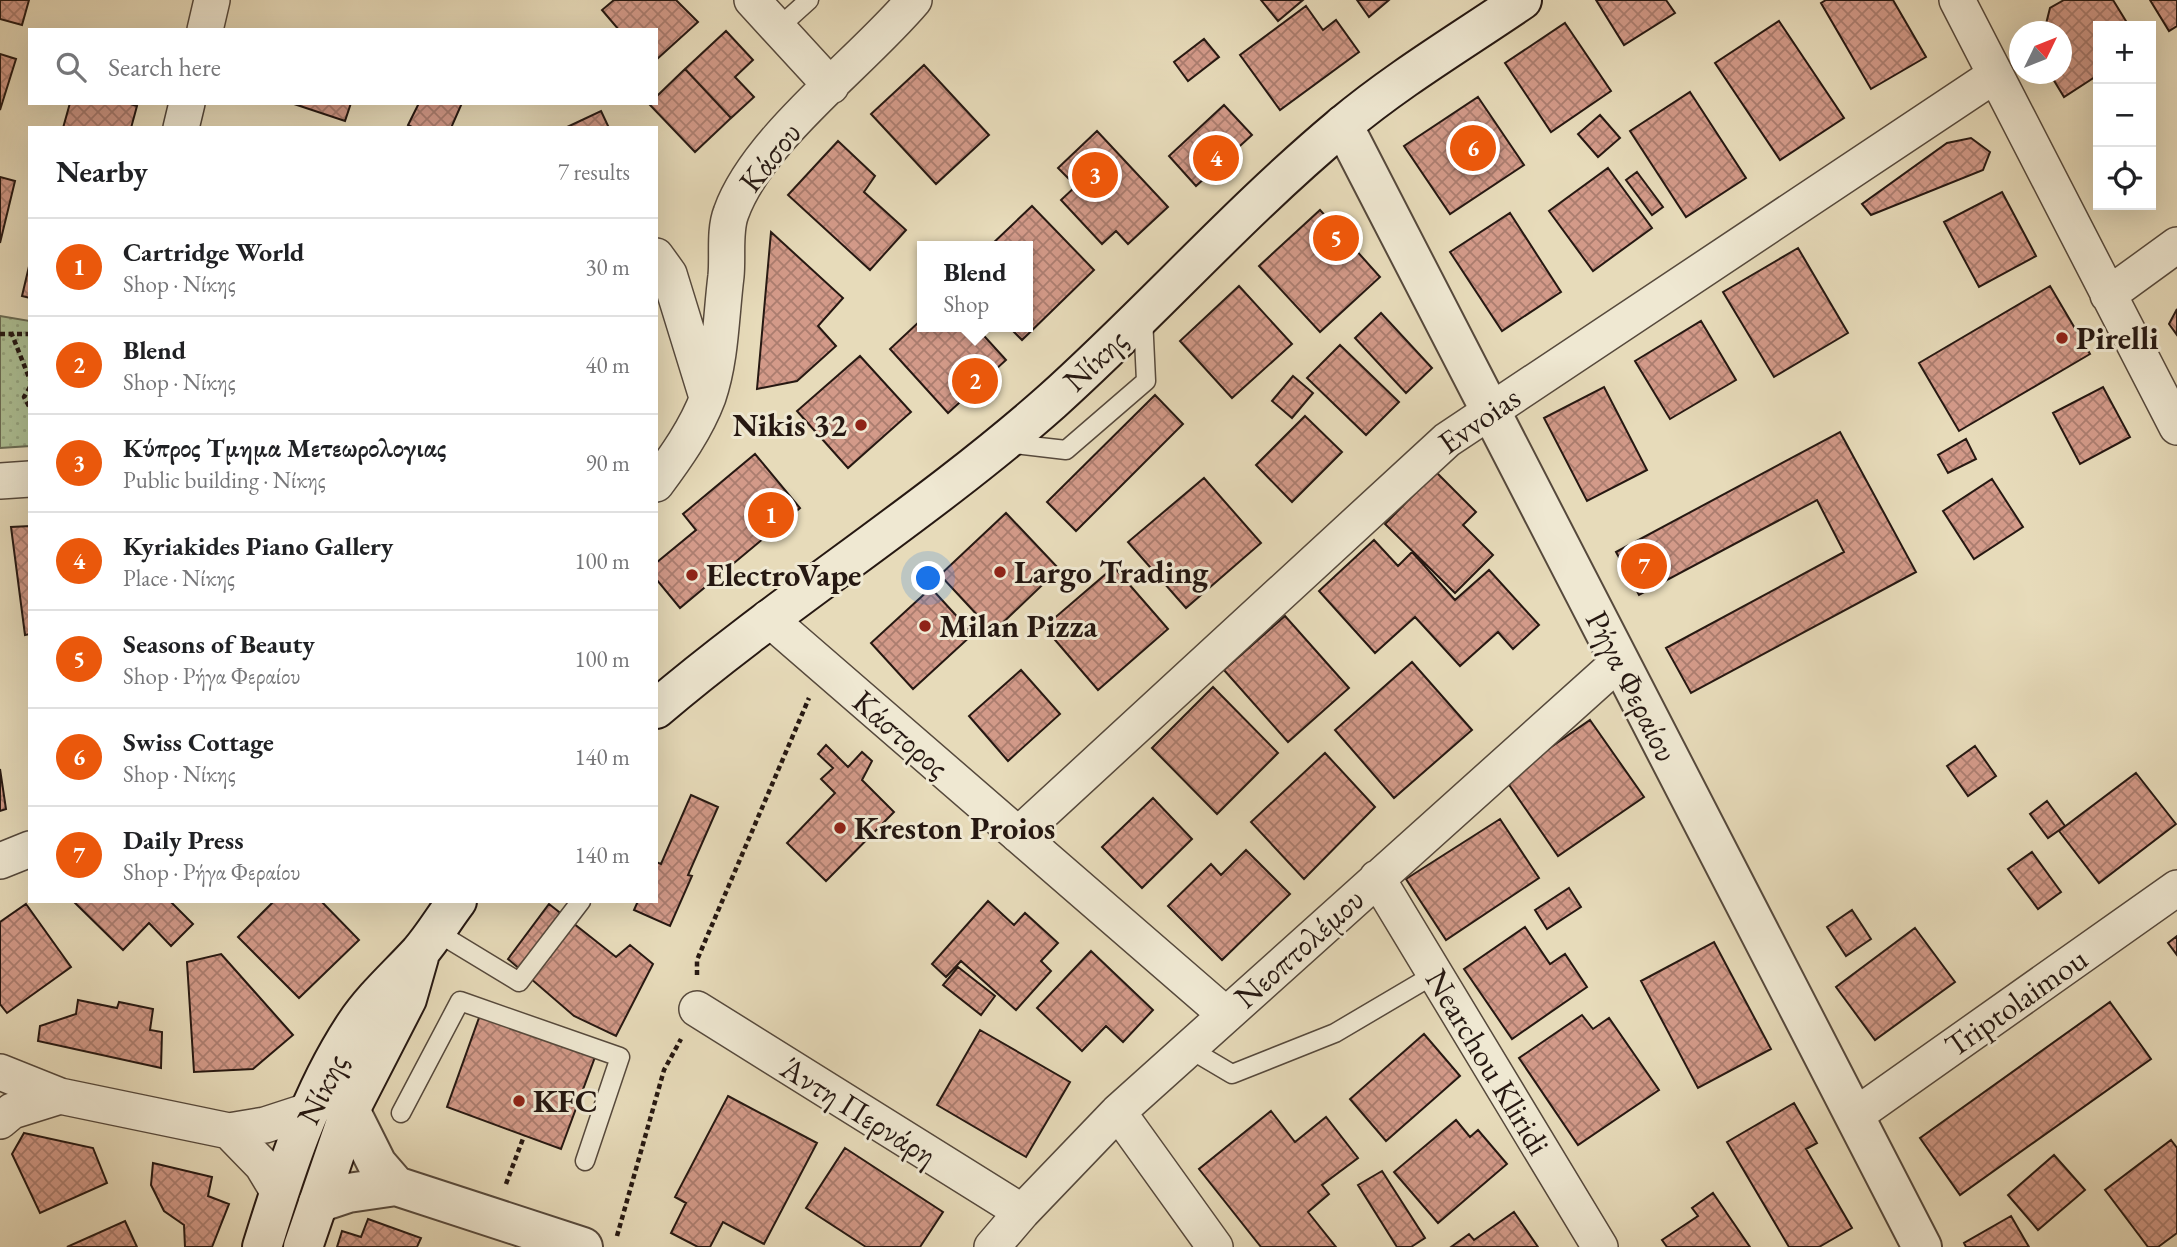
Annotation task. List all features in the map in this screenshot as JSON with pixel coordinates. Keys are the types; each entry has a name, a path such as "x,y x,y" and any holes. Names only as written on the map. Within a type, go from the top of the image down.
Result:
{"main road":[{"name":"Νίκης","path":"660,697 1001,443 1052,401 1271,190 1343,125 1520,1"},
{"name":"Ρήγα Φεραίου","path":"1343,125 1923,1247"},
{"name":"Νίκης","path":"303,1247 350,1110 407,999 437,928"},
{"name":"Νίκης","path":"262,1247 308,1111 355,1025 437,928"},
{"path":"350,1110 377,1164 396,1186"},
{"path":"318,1203 348,1193 396,1186 583,1247"}],"street":[{"path":"205,28 212,0"},
{"path":"752,0 831,86"},
{"name":"Κάσου","path":"658,481 687,440 707,397 716,367 729,216 741,189 775,144 884,36 914,0"},
{"path":"1971,5 1995,75 2177,427"},
{"name":"Evvoias","path":"1018,835 1429,455 1492,410 1995,75"},
{"path":"181,126 187,105"},
{"path":"2108,295 2177,244"},
{"path":"658,259 669,274 707,397"},
{"path":"0,481 28,478"},
{"name":"Κάστορος","path":"768,618 1225,1014"},
{"name":"Νεοπτολέμου","path":"992,1247 1021,1212 1118,1112 1619,662"},
{"path":"0,861 28,850"},
{"name":"Nearchou Kliridi","path":"1377,878 1600,1247"},
{"name":"Triptolaimou","path":"1856,1115 2177,888"},
{"name":"Άντη Περνάρη","path":"698,1009 1021,1212"},
{"path":"0,1072 60,1096 229,1131 265,1125 308,1111"},
{"path":"0,1121 12,1111 60,1096"},
{"path":"1118,1112 1215,1247"},
{"path":"229,1131 262,1165 279,1193"}],"lane":[{"path":"778,28 810,0"},
{"path":"1001,443 1066,450 1146,381 1143,314"},
{"path":"437,928 519,982 579,903"},
{"path":"1188,1048 1232,1073 1335,1033 1435,974"},
{"path":"401,1113 460,1001 620,1057 585,1161"}],"path":[{"path":"11,332 28,375"},
{"path":"0,334 28,334"},
{"path":"614,1247 664,1070 698,1009 697,960 823,666"},
{"path":"495,1219 524,1136"}],"green space":[{"path":"0,316 28,321 28,446 0,448"}],"building":[{"path":"0,0 29,0 22,25 0,19"},
{"path":"614,0 676,0 698,22 658,58 658,28 617,28 602,10"},
{"path":"1261,0 1303,0 1278,21"},
{"path":"1357,0 1389,0 1369,17"},
{"path":"1596,0 1666,0 1675,13 1624,45"},
{"path":"1826,0 1893,0 1926,57 1871,89 1821,3"},
{"path":"2064,0 2113,0 2126,21 2093,21 2093,78 2064,97 2056,84 2072,84 2072,21 2047,21 2050,8"},
{"path":"2150,0 2177,0 2177,26 2169,31"},
{"path":"1306,6 1323,30 1336,20 1359,52 1280,110 1240,55"},
{"path":"1779,21 1844,118 1780,160 1715,63"},
{"path":"1565,23 1611,91 1551,132 1505,63"},
{"path":"726,31 753,60 735,77 754,97 731,118 685,69"},
{"path":"1204,39 1219,57 1188,81 1174,62"},
{"path":"0,54 16,59 0,110"},
{"path":"924,65 989,135 936,184 871,114"},
{"path":"685,69 731,118 695,152 650,105 658,105 658,95"},
{"path":"1690,92 1746,178 1686,217 1630,131"},
{"path":"1478,97 1524,165 1450,214 1404,146"},
{"path":"69,105 137,106 132,126 64,126"},
{"path":"297,105 350,105 345,121"},
{"path":"418,105 461,105 452,126 408,125"},
{"path":"1224,105 1252,135 1196,186 1169,156"},
{"path":"601,111 608,126 569,126"},
{"path":"1600,115 1620,138 1598,157 1578,134"},
{"path":"1097,131 1168,207 1128,244 1116,231 1102,244 1061,200 1076,186 1058,168"},
{"path":"1971,138 1990,152 1983,170 1871,215 1862,204 1947,143"},
{"path":"838,141 875,176 864,192 906,230 870,270 788,195"},
{"path":"1608,168 1652,228 1593,271 1549,211"},
{"path":"1637,172 1663,207 1652,215 1626,180"},
{"path":"0,177 15,181 0,243"},
{"path":"2002,192 2036,256 1979,287 1944,222"},
{"path":"1032,206 1094,270 1033,329 1033,241 995,241"},
{"path":"1320,210 1380,277 1320,332 1259,266"},
{"path":"1510,213 1561,292 1502,331 1450,252"},
{"path":"771,232 843,298 818,326 836,346 797,381 757,389"},
{"path":"1798,248 1848,333 1774,377 1723,292"},
{"path":"28,270 28,298 22,296"},
{"path":"1239,286 1292,344 1232,398 1180,341"},
{"path":"2050,286 2090,354 1959,431 1919,363"},
{"path":"2177,309 2177,335 2169,324"},
{"path":"1381,313 1432,368 1406,393 1355,338"},
{"path":"1701,321 1736,380 1670,419 1635,361"},
{"path":"917,324 917,332 981,332 1006,360 948,413 890,349"},
{"path":"1014,332 1030,332 1022,340"},
{"path":"1340,345 1399,402 1366,435 1307,378"},
{"path":"860,356 911,412 848,468 797,411"},
{"path":"1293,376 1313,393 1292,418 1272,401"},
{"path":"1604,387 1647,470 1587,501 1544,418"},
{"path":"2103,387 2130,437 2080,464 2053,413"},
{"path":"1155,395 1183,424 1076,531 1047,502"},
{"path":"1305,416 1342,452 1292,502 1256,465"},
{"path":"1840,432 1916,572 1691,693 1666,648 1844,552 1817,500 1639,595 1616,552"},
{"path":"1966,439 1976,459 1948,473 1938,455"},
{"path":"755,454 800,508 680,608 658,581 658,561 696,530 683,514"},
{"path":"1436,472 1476,512 1463,525 1493,555 1455,593 1385,524"},
{"path":"1204,478 1261,543 1186,608 1128,542"},
{"path":"1992,479 2023,527 1974,559 1943,511"},
{"name":"Largo Trading","path":"1006,513 1059,569 993,632 940,575"},
{"path":"28,526 28,634 25,635 11,527"},
{"path":"1374,540 1398,566 1412,552 1455,600 1489,570 1539,625 1513,649 1498,632 1460,666 1415,617 1375,653 1319,591"},
{"path":"1114,567 1168,629 1098,690 1044,627"},
{"path":"931,588 973,634 913,689 871,643"},
{"path":"1285,616 1349,688 1288,742 1224,670"},
{"path":"1412,662 1472,730 1394,798 1335,730"},
{"path":"1021,670 1060,714 1008,761 969,716"},
{"path":"1213,687 1278,753 1217,814 1152,748"},
{"path":"1590,720 1644,797 1558,856 1505,779"},
{"name":"Kreston Proios","path":"826,745 848,767 862,752 872,761 862,780 894,812 826,881 787,843 835,793 821,779 833,768 818,754"},
{"path":"1975,746 1996,776 1968,796 1947,766"},
{"path":"1325,753 1375,807 1304,879 1251,822"},
{"path":"0,769 6,809 0,811"},
{"path":"2136,773 2176,824 2099,883 2059,831"},
{"path":"691,795 718,807 688,875 692,876 670,926 634,910 637,903 658,903 658,863 661,864"},
{"path":"1153,798 1192,839 1142,888 1102,847"},
{"path":"2047,801 2065,826 2048,838 2030,814"},
{"path":"1500,819 1539,878 1446,940 1406,879"},
{"path":"1246,850 1290,894 1222,960 1168,906 1211,864 1221,875"},
{"path":"2032,852 2061,892 2038,909 2008,869"},
{"path":"1569,888 1581,907 1547,929 1535,910"},
{"path":"988,901 1014,925 1025,913 1058,943 1041,961 1051,971 1016,1010 961,961 946,977 932,964"},
{"path":"75,903 172,903 193,924 171,946 149,923 123,950"},
{"path":"272,903 323,903 359,940 299,998 238,937"},
{"path":"26,904 71,967 7,1013 0,1004 0,922"},
{"path":"549,904 616,957 630,945 653,964 616,1036 574,1016 508,959"},
{"path":"1852,910 1871,939 1846,956 1827,927"},
{"path":"1525,927 1550,964 1565,954 1587,987 1512,1039 1464,969"},
{"path":"1915,928 1955,982 1875,1040 1836,987"},
{"path":"2177,936 2177,955 2168,943"},
{"path":"1714,942 1771,1049 1698,1088 1641,981"},
{"path":"1091,951 1153,1010 1123,1042 1106,1026 1082,1051 1037,1008"},
{"path":"221,954 293,1035 253,1069 194,1072 187,962"},
{"path":"958,967 995,996 981,1015 943,985"},
{"path":"78,1000 117,1008 119,1002 153,1009 150,1030 162,1032 161,1068 38,1041 40,1026 76,1014"},
{"path":"2110,1002 2151,1059 1960,1195 1920,1138"},
{"path":"480,1015 595,1057 561,1149 447,1107"},
{"path":"1582,1015 1593,1029 1609,1018 1659,1090 1578,1145 1519,1058"},
{"path":"980,1030 1070,1082 1026,1157 937,1105"},
{"path":"1424,1034 1460,1076 1386,1141 1350,1099"},
{"path":"728,1096 817,1143 764,1244 723,1222 710,1247 698,1247 671,1233 686,1203 675,1197"},
{"path":"1794,1103 1817,1143 1806,1149 1852,1228 1819,1247 1789,1247 1727,1142"},
{"path":"1271,1111 1295,1142 1326,1117 1358,1158 1322,1185 1329,1194 1308,1212 1336,1247 1261,1247 1199,1169"},
{"path":"1456,1120 1470,1137 1478,1130 1507,1164 1438,1223 1394,1172"},
{"path":"24,1133 93,1148 107,1183 40,1213 12,1154"},
{"path":"2171,1140 2177,1148 2177,1233 2158,1247 2148,1247 2105,1190"},
{"path":"845,1148 943,1212 920,1247 866,1247 806,1208"},
{"path":"2054,1155 2085,1190 2038,1230 2008,1195"},
{"path":"153,1163 212,1177 208,1196 229,1204 212,1247 185,1247 184,1225 164,1211 151,1185"},
{"path":"1382,1171 1425,1238 1411,1247 1397,1247 1358,1185"},
{"path":"1713,1193 1750,1247 1667,1247 1662,1240 1698,1216 1692,1208"},
{"path":"1514,1212 1538,1247 1451,1247 1469,1234 1474,1240"},
{"path":"2011,1216 2029,1247 1966,1247 1964,1243"},
{"path":"368,1219 421,1238 417,1247 337,1247 342,1231 361,1237"},
{"path":"125,1221 137,1247 67,1247"}],"place":[{"name":"Swiss Cottage","path":"1473,148"},
{"name":"Kyriakides Piano Gallery","path":"1216,158"},
{"name":"Κύπρος Τμημα Μετεωρολογιας","path":"1095,175"},
{"name":"Seasons of Beauty","path":"1336,238"},
{"name":"Pirelli","path":"2062,338"},
{"name":"Blend","path":"975,381"},
{"name":"Nikis 32","path":"861,425"},
{"name":"Cartridge World","path":"771,515"},
{"name":"Daily Press","path":"1644,566"},
{"name":"Largo Trading","path":"1000,572"},
{"name":"ElectroVape","path":"692,575"},
{"name":"Milan Pizza","path":"925,626"},
{"name":"Kreston Proios","path":"840,828"},
{"name":"KFC","path":"519,1101"}]}
